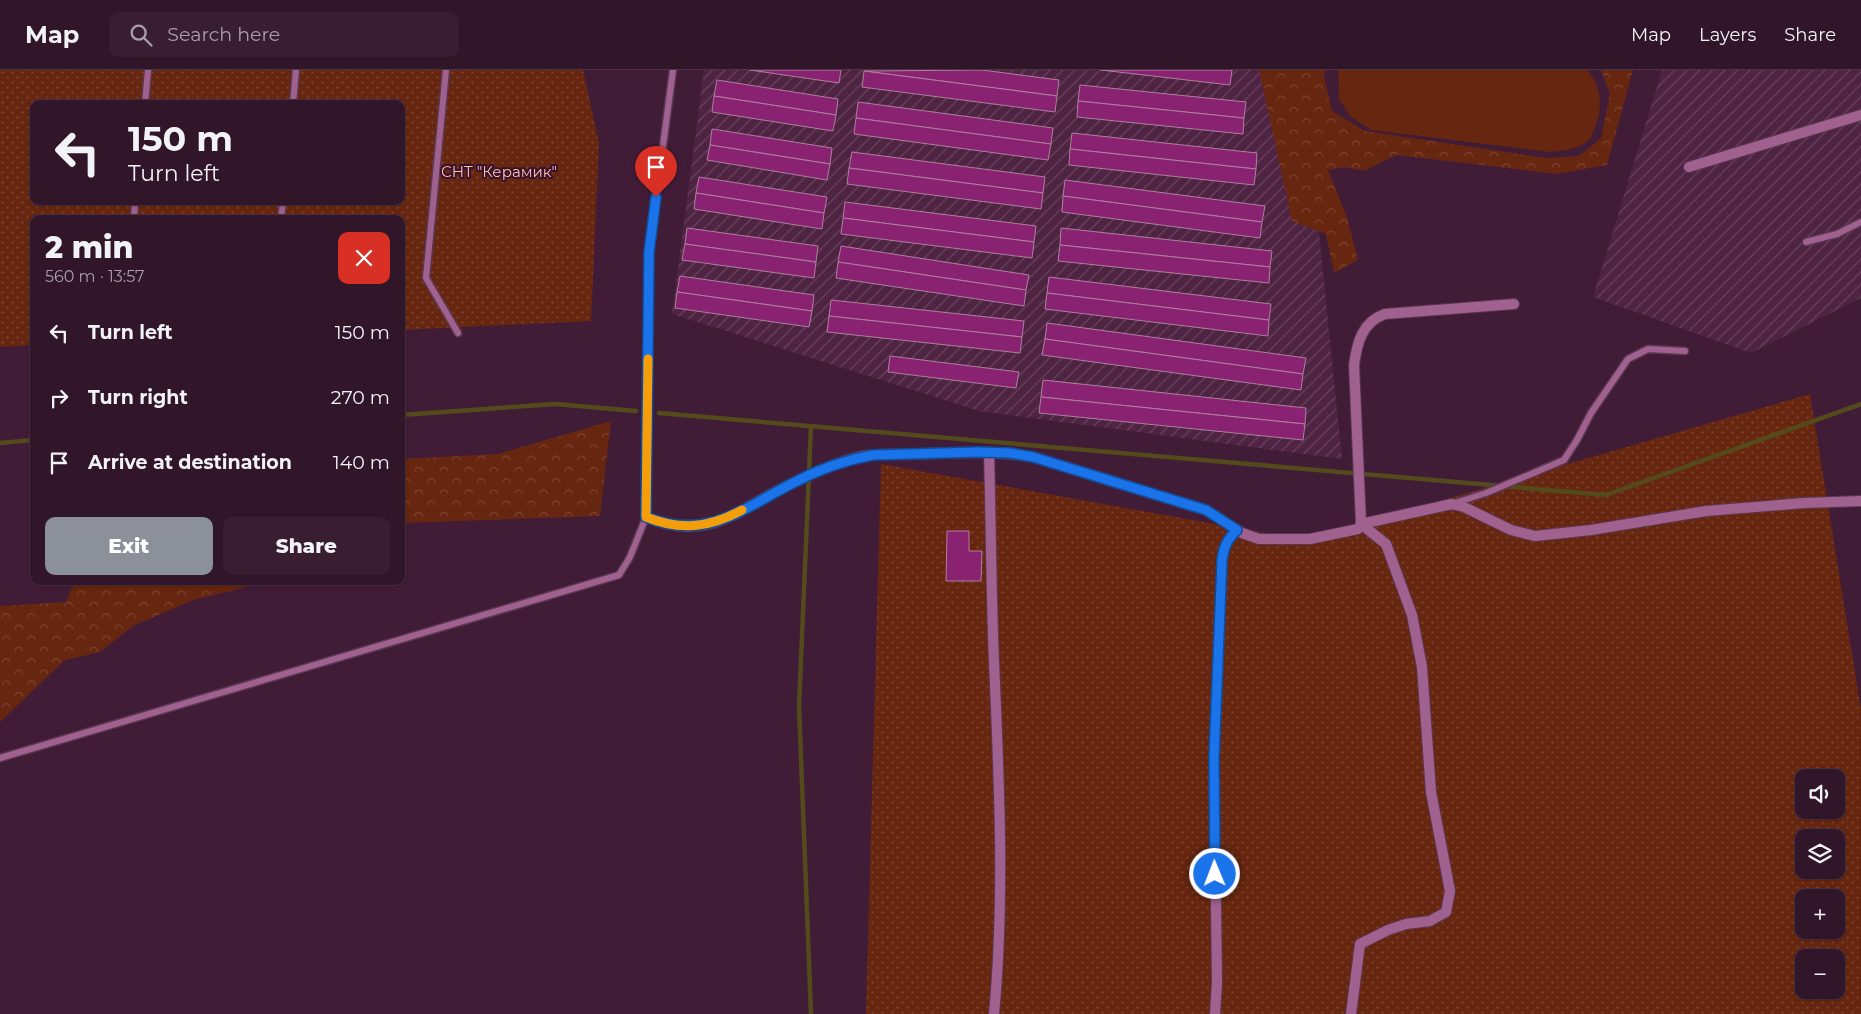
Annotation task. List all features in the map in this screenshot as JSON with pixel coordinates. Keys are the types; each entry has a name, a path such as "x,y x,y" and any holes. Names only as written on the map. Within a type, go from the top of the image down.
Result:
{"street":[{"path":"1689,167 1861,115"},
{"path":"1350,1014 1360,944 1388,930 1406,924 1430,921 1446,912 1450,891 1431,792 1422,667 1412,614 1386,544 1362,524 1354,365 1357,346 1365,327 1376,317 1385,314 1514,304"},
{"path":"646,517 660,523 685,526 708,524 728,517 793,482 855,458 873,455 989,452 1033,457 1206,510 1237,530 1259,539 1310,539 1358,529 1362,524 1452,504 1464,507 1511,530 1536,536 1592,530 1706,511 1804,502 1861,501"},
{"path":"989,452 1001,871 999,958 994,1014"},
{"path":"1215,1014 1217,967 1214,758 1222,560 1224,546 1228,538 1237,530"}],"lane":[{"path":"145,100 148,70"},
{"path":"293,100 296,70"},
{"path":"446,70 426,278 458,333"},
{"path":"0,758 619,575 630,557 646,517 649,252 673,70"},
{"path":"1806,242 1837,234 1861,222"},
{"path":"1452,504 1486,493 1564,460 1591,413 1628,359 1648,350 1686,352"}],"shaded area":[{"path":"704,70 1287,70 1318,222 1342,459 979,411 672,314"},
{"path":"1662,70 1861,70 1861,298 1751,353 1593,297"}],"green space":[{"name":"СНТ \"Керамик\"","path":"0,70 583,70 599,143 591,321 405,330 405,215 30,215 30,345 0,347"},
{"path":"1259,70 1326,70 1324,76 1332,111 1365,131 1546,158 1579,156 1601,138 1610,94 1601,70 1633,70 1607,165 1557,174 1396,155 1364,171 1344,167 1328,170 1347,217 1358,260 1334,273 1326,234 1292,221"},
{"path":"1338,70 1587,70 1599,92 1599,116 1592,136 1587,142 1569,149 1550,152 1371,130 1351,117 1339,99"},
{"path":"1810,394 1861,709 1861,1014 866,1014 881,464 1304,540"},
{"path":"611,421 600,516 405,523 405,459 498,454"},
{"path":"73,585 254,585 193,600 133,626 100,652 65,660 0,722 0,606 66,602"}],"building":[{"path":"750,70 841,70 839,83"},
{"path":"982,70 1059,80 1057,96 864,71"},
{"path":"1101,70 1232,70 1230,85"},
{"path":"864,71 1057,96 1055,112 862,87"},
{"path":"717,80 838,99 836,115 714,96"},
{"path":"1080,85 1246,102 1244,118 1078,101"},
{"path":"714,96 836,115 833,131 712,112"},
{"path":"1078,101 1244,118 1243,134 1077,117"},
{"path":"858,102 1053,128 1051,144 856,118"},
{"path":"856,118 1051,144 1048,160 854,134"},
{"path":"712,129 832,148 830,164 710,145"},
{"path":"1072,133 1257,153 1256,169 1070,149"},
{"path":"710,145 830,164 827,180 707,160"},
{"path":"1070,149 1256,169 1254,185 1069,165"},
{"path":"852,152 1045,177 1043,193 849,168"},
{"path":"849,168 1043,193 1041,209 847,184"},
{"path":"699,177 827,197 824,213 696,193"},
{"path":"1065,180 1265,206 1262,222 1063,196"},
{"path":"696,193 824,213 822,229 694,209"},
{"path":"1063,196 1262,222 1260,238 1062,212"},
{"path":"845,202 1036,226 1034,242 843,218"},
{"path":"843,218 1034,242 1032,258 841,234"},
{"path":"687,228 818,246 816,262 685,244"},
{"path":"1061,228 1272,251 1270,267 1060,245"},
{"path":"685,244 816,262 814,278 682,260"},
{"path":"1060,245 1270,267 1269,283 1058,261"},
{"path":"841,246 1029,275 1026,290 838,262"},
{"path":"838,262 1026,290 1024,306 836,278"},
{"path":"680,276 814,295 812,311 677,292"},
{"path":"1049,277 1271,304 1269,320 1047,293"},
{"path":"677,292 812,311 809,327 675,308"},
{"path":"1047,293 1269,320 1268,336 1045,309"},
{"path":"831,300 1024,321 1022,337 829,316"},
{"path":"829,316 1022,337 1020,353 827,332"},
{"path":"1047,323 1306,358 1303,374 1045,339"},
{"path":"1045,339 1303,374 1301,390 1042,355"},
{"path":"890,356 1019,372 1016,388 888,372"},
{"path":"1043,380 1306,408 1305,424 1041,397"},
{"path":"1041,397 1305,424 1303,440 1039,413"},
{"path":"947,531 969,531 969,551 982,551 981,581 946,581"}],"waterway":[{"path":"405,415 555,404 636,411"},
{"path":"659,413 1606,495 1861,404"},
{"path":"811,426 799,706 811,1014"},
{"path":"0,443 30,440"}],"slow traffic":[{"path":"648,359 646,517 660,523 685,526 708,524 742,510"}],"route":[{"path":"656,197 649,252 646,517 660,523 685,526 708,524 728,517 793,482 855,458 873,455 978,452 1010,453 1033,457 1206,510 1237,530 1228,538 1224,546 1222,560 1214,758 1215,874"}]}
